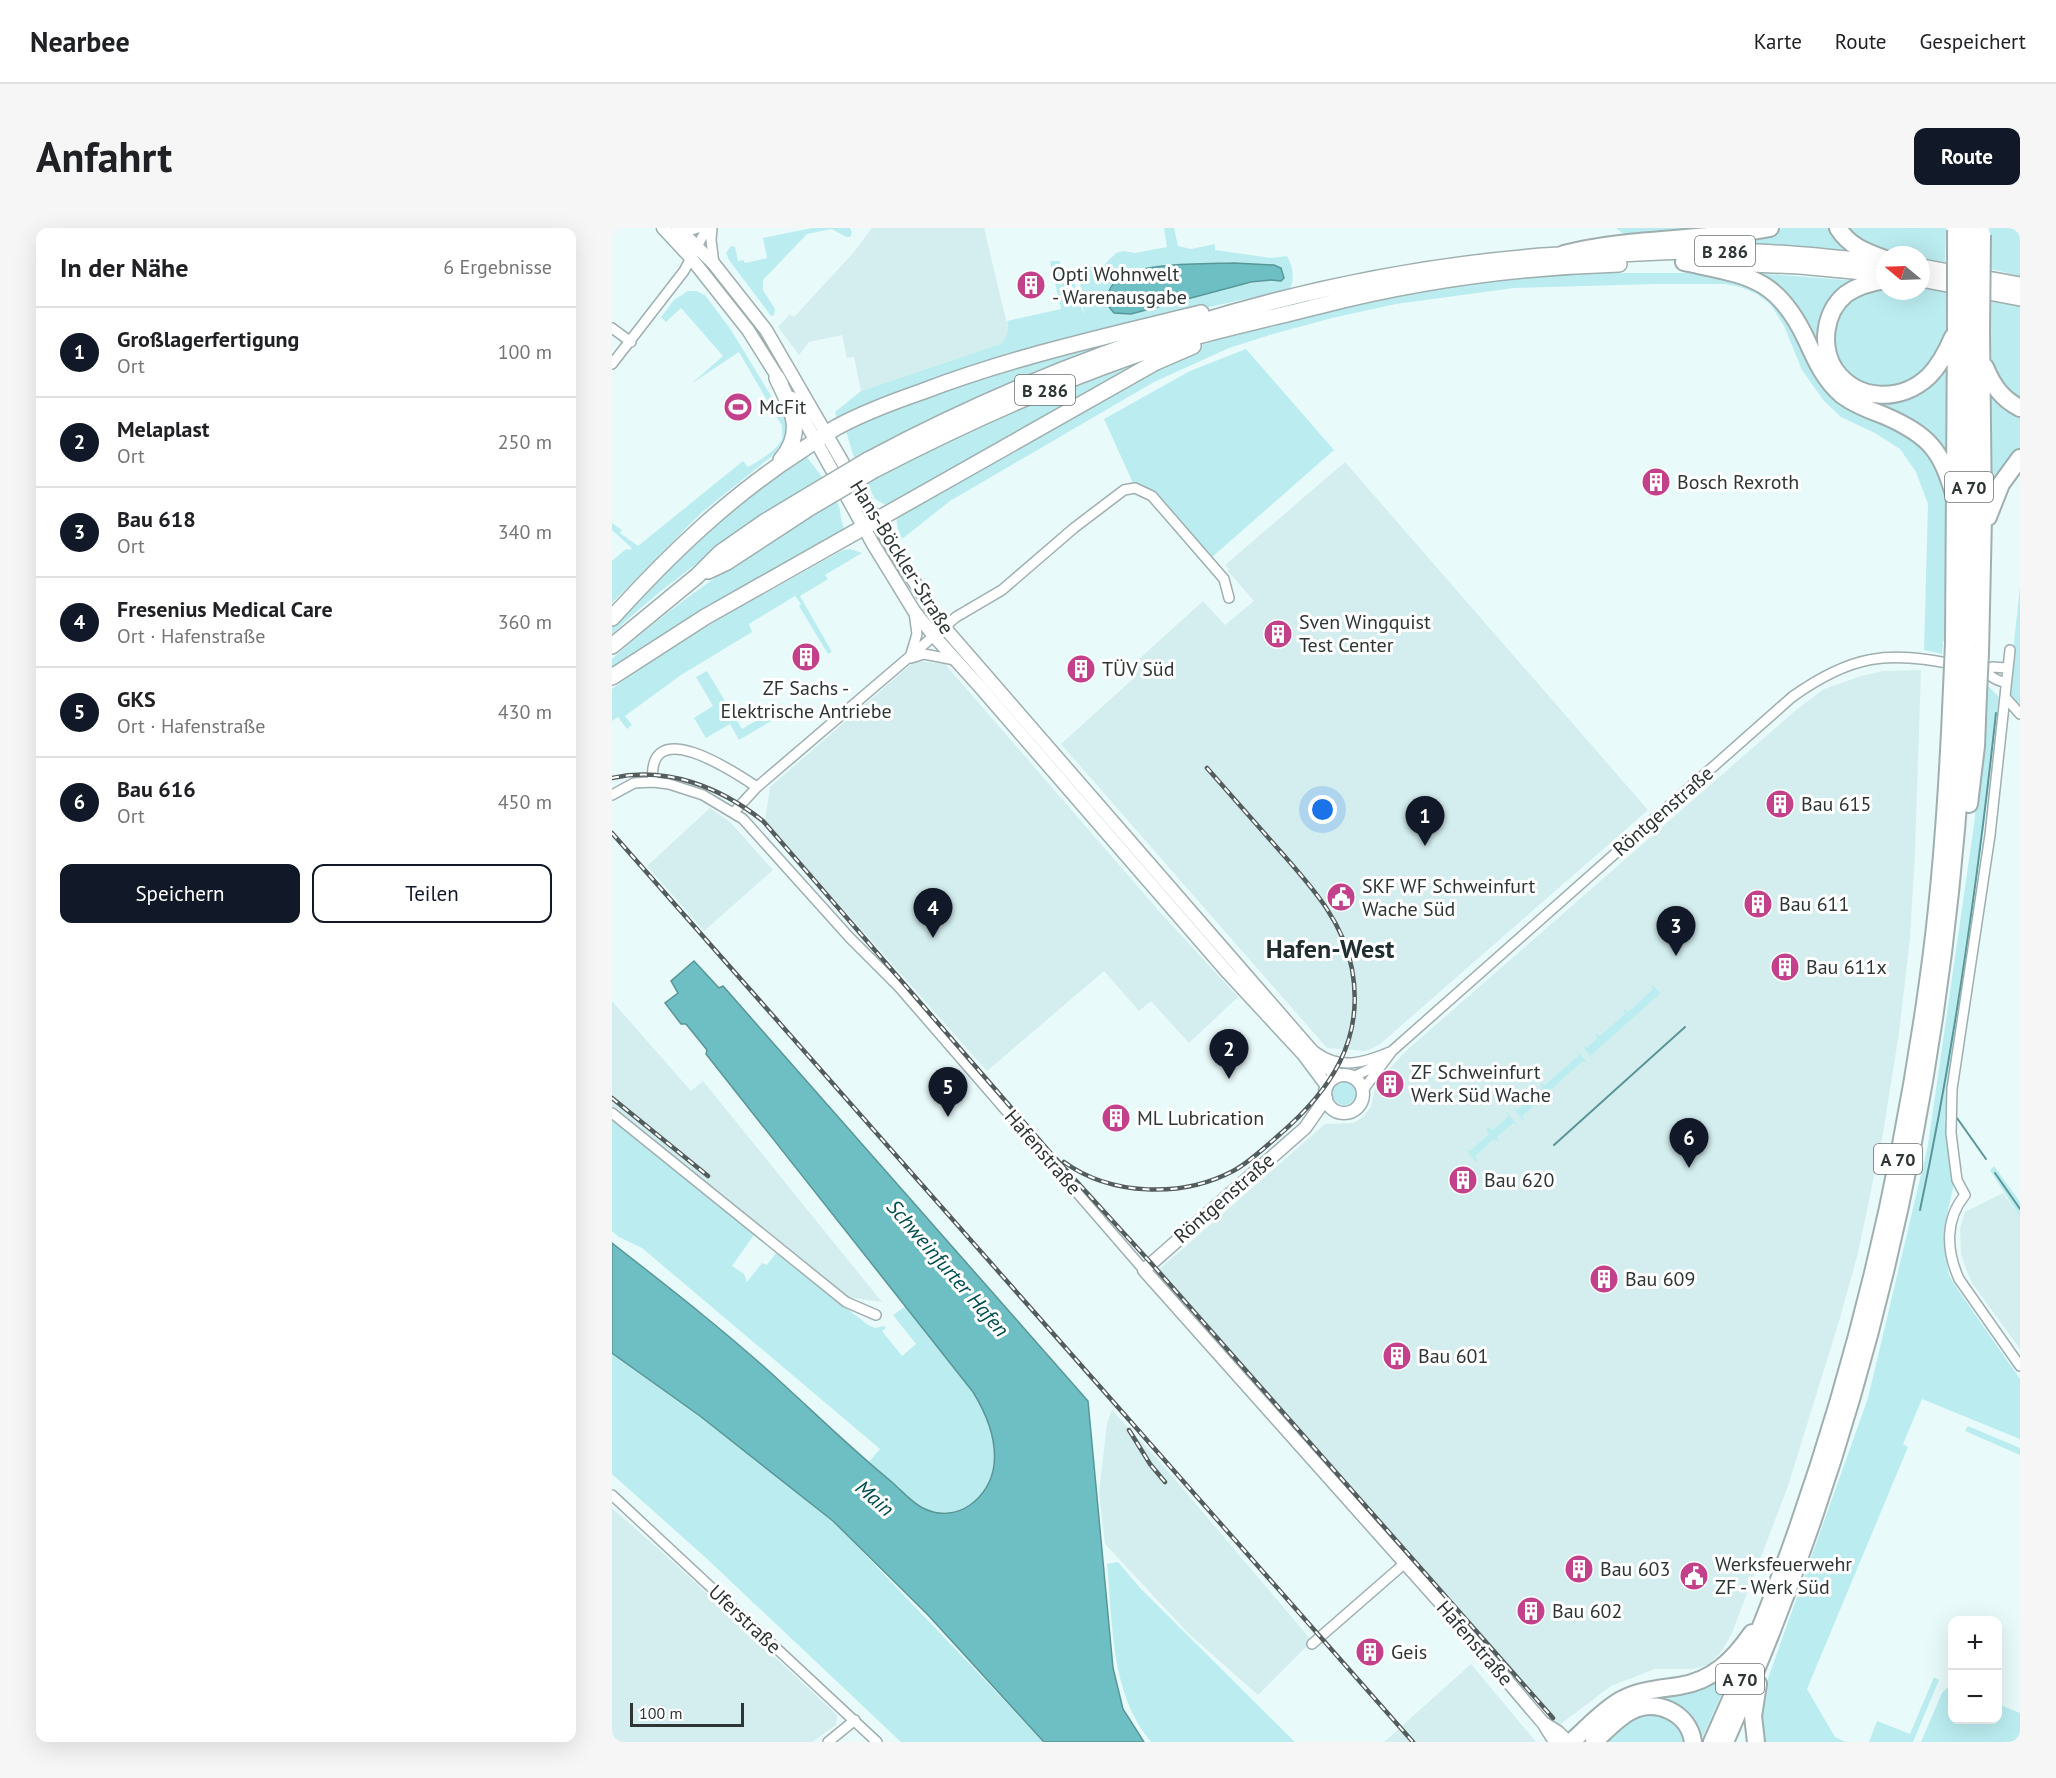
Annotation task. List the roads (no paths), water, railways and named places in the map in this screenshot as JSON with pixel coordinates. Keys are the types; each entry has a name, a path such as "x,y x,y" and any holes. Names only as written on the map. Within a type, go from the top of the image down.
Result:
{"highway":[{"path":"1564,254 1590,248 1688,239 1770,228"},
{"path":"1838,228 1854,246 1876,257"},
{"path":"1876,282 1860,286 1847,293 1834,309 1826,332 1829,357 1835,370 1856,388 1874,395 1888,396 1907,391 1925,380 1965,329 1972,230"},
{"name":"A 70","path":"1967,647 1956,501 1972,230"},
{"name":"B 286","path":"612,646 697,576 727,562 811,501 957,415 1070,367 1124,347 1281,299 1386,276 1491,261 1564,254 1716,250 1876,260"},
{"path":"1684,262 1747,277 1763,284 1778,295 1800,326 1830,384 1844,396 1861,406 1898,421 1932,444 1943,460 1956,501"},
{"name":"B 286","path":"871,465 1075,378 1131,357 1225,329 1351,297 1472,277 1591,265 1684,262 1800,266 1876,273"},
{"path":"1930,269 2020,285"},
{"path":"1930,281 2020,298"},
{"name":"B 286","path":"612,618 705,523 731,500 776,466 821,437 905,398 987,369 1057,349 1244,303 1281,299"},
{"path":"612,677 705,617 870,523 1156,362 1225,329"},
{"path":"1965,329 1982,357 1995,388 2008,402 2020,408"},
{"name":"A 70","path":"1725,1742 1763,1654 1833,1458 1886,1273 1924,1089 1953,875 1965,691 1969,563 1965,329"},
{"path":"1965,691 1967,647 1982,535 1982,357"},
{"name":"B 286","path":"776,466 790,447 795,435 794,414 777,378"},
{"path":"1982,535 2001,484 2009,470 2020,458"},
{"name":"A 70","path":"1712,1742 1765,1615 1799,1521 1834,1410 1871,1279 1895,1174 1921,1033 1934,935 1945,817 1965,691"},
{"path":"1569,1742 1621,1700 1655,1688 1696,1682 1720,1669 1728,1663 1765,1615"},
{"path":"1756,1742 1753,1716 1763,1654"},
{"path":"1594,1742 1626,1714 1647,1706 1674,1712 1687,1725 1693,1742"}],"street":[{"path":"663,228 691,258 748,330 777,378 821,437"},
{"path":"678,228 688,231 698,228"},
{"path":"678,228 714,264 766,330 821,437"},
{"path":"612,364 631,342 691,258 707,228"},
{"path":"712,228 714,264"},
{"path":"612,328 631,342"},
{"name":"Hans-Böckler-Straße","path":"821,437 844,465 914,611 955,660 1005,706"},
{"name":"Hans-Böckler-Straße","path":"821,437 831,468 944,627 1005,706 1266,1007 1303,1054 1327,1092"},
{"path":"734,812 757,787 956,617 1002,590 1124,490 1130,488 1142,490 1152,496 1224,579 1229,598"},
{"name":"Hans-Böckler-Straße","path":"908,658 916,641 917,625 914,611"},
{"path":"2010,650 1980,904 1952,1089 1952,1145 1957,1180 1965,1195 1957,1205 1950,1227 1950,1246 1959,1279 2020,1366"},
{"path":"908,658 924,654 955,660"},
{"name":"Röntgenstraße","path":"1363,1090 1392,1051 1727,755 1777,708 1800,691 1827,674 1859,661 1880,658 1921,657 1984,671 1990,678 2006,682"},
{"name":"Röntgenstraße","path":"1984,671 1992,667 2007,668"},
{"path":"2005,698 2020,714"},
{"path":"653,782 654,760 664,749 670,748 700,755 734,772 757,787"},
{"name":"Hafenstraße","path":"612,795 634,783 653,782 689,789 734,812 756,831 837,924 899,987 1081,1194 1102,1223 1405,1563 1544,1724 1556,1742"},
{"name":"Hans-Böckler-Straße","path":"1266,1007 1310,1048 1326,1067 1339,1076"},
{"path":"1310,1048 1330,1059 1348,1064 1370,1061 1392,1051"},
{"name":"Röntgenstraße","path":"1353,1077 1382,1062"},
{"path":"1339,1076 1353,1077 1363,1090 1361,1102 1347,1112 1335,1110 1327,1092 1334,1078 1339,1076"},
{"name":"Röntgenstraße","path":"1305,1128 1327,1092"},
{"name":"Röntgenstraße","path":"1144,1270 1305,1128 1335,1110"},
{"path":"612,1113 846,1302 876,1315"},
{"name":"Uferstraße","path":"612,1495 877,1742"},
{"path":"1311,1644 1405,1563"},
{"path":"828,1742 855,1720"},
{"name":"Hafenstraße","path":"1544,1724 1569,1742"}],"water":[{"path":"1234,263 1274,265 1281,268 1284,278 1281,281 1251,282 1131,314 1114,313 1109,307 1107,296 1111,287 1127,274 1173,265"},
{"path":"694,961 719,988 723,986 1088,1401 1113,1668 1123,1709 1144,1742 1044,1742 928,1615 833,1521 700,1416 612,1353 612,1243 743,1348 851,1447 921,1507 937,1513 960,1510 979,1497 991,1477 994,1465 992,1436 986,1417 973,1392 706,1054 707,1050 686,1024 681,1024 665,1003 678,993 671,981"}],"waterway":[{"path":"1920,1210 1933,1148 1964,962 1996,713"},
{"path":"1554,1145 1685,1027"},
{"path":"1957,1118 1986,1159"},
{"path":"1995,1173 2020,1209"}],"railway":[{"path":"1064,1162 1103,1182 1125,1187 1170,1189 1213,1180 1245,1163 1298,1118 1328,1081 1340,1062 1348,1041 1355,995 1352,969 1332,917 1310,886 1207,768"},
{"path":"612,778 653,775 692,782 729,798 763,821 1047,1149 1151,1263 1553,1718"},
{"path":"612,833 1413,1742"},
{"path":"612,1098 708,1176"},
{"path":"1129,1430 1150,1464 1165,1482"}],"place":[{"name":"Opti Wohnwelt - Warenausgabe","path":"1031,285"},
{"name":"McFit","path":"738,407"},
{"name":"Bosch Rexroth","path":"1656,482"},
{"name":"Sven Wingquist Test Center","path":"1278,634"},
{"name":"ZF Sachs - Elektrische Antriebe","path":"806,657"},
{"name":"TÜV Süd","path":"1081,669"},
{"name":"Bau 615","path":"1780,804"},
{"name":"Großlagerfertigung","path":"1425,846"},
{"name":"SKF WF Schweinfurt Wache Süd","path":"1341,897"},
{"name":"Bau 611","path":"1758,904"},
{"name":"Fresenius Medical Care","path":"933,938"},
{"name":"Bau 618","path":"1676,956"},
{"name":"Bau 611x","path":"1785,967"},
{"name":"Melaplast","path":"1229,1079"},
{"name":"ZF Schweinfurt Werk Süd Wache","path":"1390,1084"},
{"name":"GKS","path":"948,1117"},
{"name":"ML Lubrication","path":"1116,1118"},
{"name":"Bau 616","path":"1689,1168"},
{"name":"Bau 620","path":"1463,1180"},
{"name":"Bau 609","path":"1604,1279"},
{"name":"Bau 601","path":"1397,1356"},
{"name":"Bau 603","path":"1579,1569"},
{"name":"Werksfeuerwehr ZF - Werk Süd","path":"1694,1576"},
{"name":"Bau 602","path":"1531,1611"},
{"name":"Geis","path":"1370,1652"}],"district":[{"name":"Hafen-West","path":"1330,948"}],"water label":[{"name":"Schweinfurter Hafen","path":"948,1268"},
{"name":"Main","path":"875,1498"}]}
